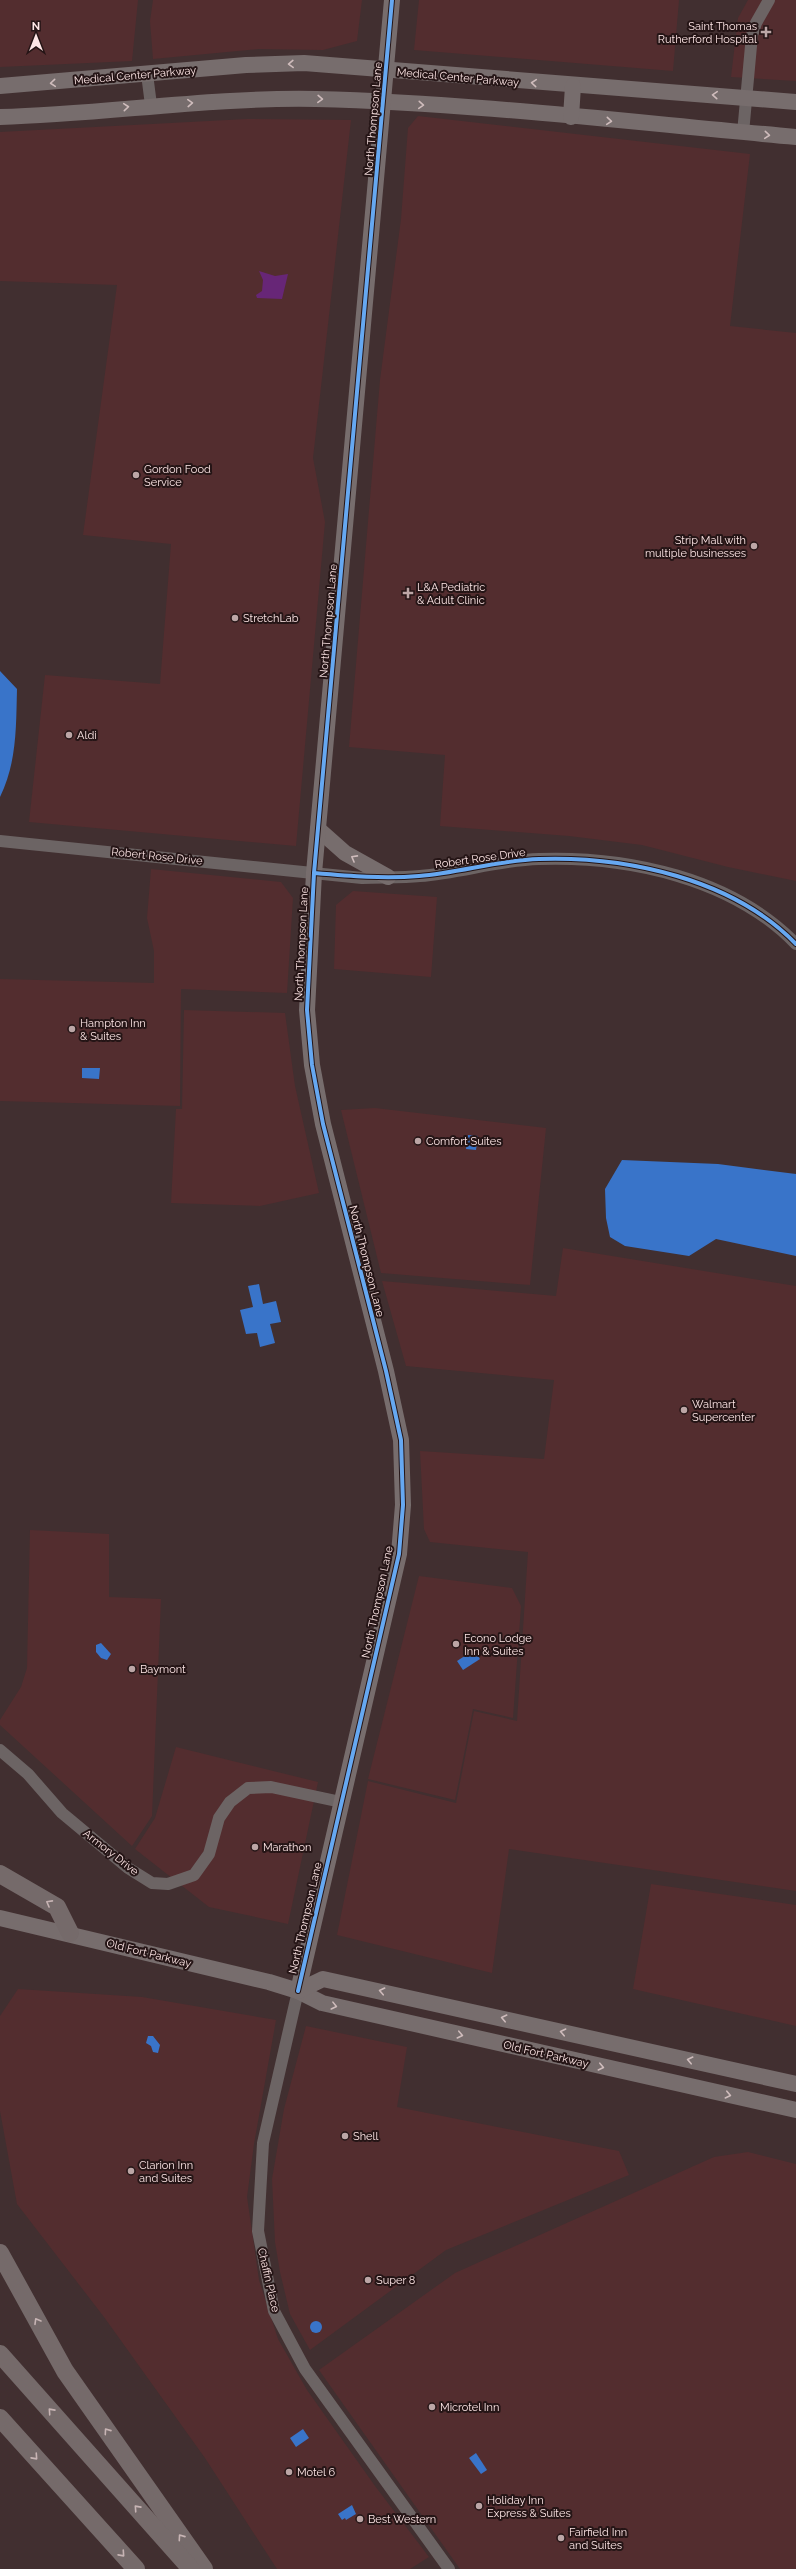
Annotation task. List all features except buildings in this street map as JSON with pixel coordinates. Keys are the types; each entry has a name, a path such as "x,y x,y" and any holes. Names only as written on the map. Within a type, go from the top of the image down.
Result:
{"highway":[{"path":"0,1874 57,1907 70,1933"},
{"path":"0,2253 65,2371 204,2569"},
{"path":"0,2354 191,2569"},
{"path":"0,2418 136,2569"}],"main road":[{"name":"North Thompson Lane","path":"298,1990 399,1554 403,1505 401,1440 386,1371 323,1124 312,1065 307,1010 314,873 373,234 382,102 392,0"},
{"name":"Medical Center Parkway","path":"0,86 246,65 304,63 573,86 796,102"},
{"path":"571,117 573,86"},
{"path":"0,117 151,105 262,99 382,102 796,137"},
{"path":"318,829 345,853 388,877"},
{"name":"Old Fort Parkway","path":"0,1918 70,1933 298,1990 322,2003 391,2020 796,2110"},
{"path":"298,1990 323,1979 796,2084"}],"street":[{"path":"743,133 754,29 769,0"},
{"path":"148,74 151,105"},
{"name":"Robert Rose Drive","path":"0,841 362,878 420,876 539,859 589,860 653,870 704,884 751,908 796,944"},
{"name":"Armory Drive","path":"0,1750 28,1774 62,1813 128,1868 152,1883 168,1884 194,1875 209,1854 219,1818 230,1802 248,1788 271,1786 341,1802"},
{"name":"Chaffin Place","path":"298,1990 263,2143 258,2231 274,2311 305,2369 449,2569"}],"shaded area":[{"path":"0,0 138,0 132,61 0,67"},
{"path":"153,0 362,0 357,41 323,50 259,49 153,59 150,21"},
{"path":"419,0 679,0 673,71 414,50"},
{"name":"Saint Thomas Rutherford Hospital","path":"748,0 796,0 796,81 731,77 738,18"},
{"path":"418,116 750,154 730,326 796,333 796,881 728,867 642,845 569,836 440,826 445,755 349,747 380,380 401,219 408,128"},
{"path":"247,119 351,120 313,458 325,522 296,846 29,822 45,675 160,684 171,544 83,535 117,285 0,281 0,132"},
{"path":"259,271 275,276 288,274 282,299 257,298 256,295 262,291 263,280"},
{"path":"151,869 281,882 293,898 287,993 181,989 180,1106 0,1101 0,979 154,983 154,951 147,918"},
{"path":"353,891 437,897 431,977 334,969 336,905"},
{"path":"184,1010 285,1013 295,1086 319,1193 260,1206 171,1203 176,1109 182,1109"},
{"path":"375,1108 546,1128 530,1285 381,1273 341,1110"},
{"path":"563,1248 796,1286 796,1891 509,1849 492,1973 337,1935 368,1781 456,1803 474,1711 517,1721 528,1552 430,1542 424,1529 420,1451 544,1459 554,1380 406,1366 382,1281 556,1296"},
{"path":"30,1530 109,1534 109,1597 161,1599 152,1816 132,1846 0,1725 0,1720 21,1687 27,1668"},
{"path":"419,1576 512,1588 521,1606 513,1718 473,1709 455,1800 368,1779"},
{"path":"176,1747 318,1782 288,1924 209,1907 135,1849 155,1818"},
{"path":"651,1884 796,1905 796,2026 633,1989"},
{"path":"18,1989 142,1997 276,2020 254,2144 247,2197 259,2280 278,2339 307,2390 375,2486 429,2557 410,2569 277,2569 205,2458 104,2317 17,2204 0,2111 0,2016"},
{"path":"306,2026 407,2047 397,2107 619,2151 629,2175 446,2250 310,2350 290,2314 280,2272 275,2242 272,2179 284,2109"},
{"path":"748,2152 796,2164 796,2569 460,2569 319,2370 455,2273 714,2157"}],"water":[{"path":"0,671 17,689 16,731 13,757 6,784 0,797"},
{"path":"82,1068 100,1068 99,1079 82,1078"},
{"path":"468,1135 478,1136 476,1150 466,1149"},
{"path":"622,1160 718,1164 796,1174 796,1256 716,1239 689,1256 625,1246 610,1237 606,1218 605,1189"},
{"path":"259,1284 263,1304 276,1301 281,1322 270,1324 275,1343 260,1347 257,1333 246,1334 240,1310 253,1307 248,1286"},
{"path":"101,1643 111,1654 107,1660 101,1658 96,1652 96,1645"},
{"path":"474,1650 480,1659 463,1670 457,1661"},
{"path":"148,2036 153,2036 160,2045 158,2053 153,2052 151,2046 146,2043"},
{"path":"316,2321 320,2323 322,2327 320,2331 316,2333 312,2331 310,2327 312,2323"},
{"path":"303,2429 309,2438 296,2447 290,2438"},
{"path":"476,2453 487,2470 481,2474 469,2458"},
{"path":"352,2505 356,2514 346,2520 345,2518 342,2520 338,2514"}],"cycle path":[{"path":"298,1991 399,1554 403,1505 401,1440 386,1371 323,1124 312,1065 307,1010 314,873 392,0"},
{"path":"314,873 366,877 406,877 539,859 573,859 642,867 677,876 710,888 742,903 770,922 796,944"}],"place":[{"name":"Saint Thomas Rutherford Hospital","path":"766,32"},
{"name":"Gordon Food Service","path":"136,475"},
{"name":"Strip Mall with multiple businesses","path":"754,546"},
{"name":"L&A Pediatric & Adult Clinic","path":"408,593"},
{"name":"StretchLab","path":"235,618"},
{"name":"Aldi","path":"69,735"},
{"name":"Hampton Inn & Suites","path":"72,1029"},
{"name":"Comfort Suites","path":"418,1141"},
{"name":"Walmart Supercenter","path":"684,1410"},
{"name":"Econo Lodge Inn & Suites","path":"456,1644"},
{"name":"Baymont","path":"132,1669"},
{"name":"Marathon","path":"255,1847"},
{"name":"Shell","path":"345,2136"},
{"name":"Clarion Inn and Suites","path":"131,2171"},
{"name":"Super 8","path":"368,2280"},
{"name":"Microtel Inn","path":"432,2407"},
{"name":"Motel 6","path":"289,2472"},
{"name":"Holiday Inn Express & Suites","path":"479,2506"},
{"name":"Best Western","path":"360,2519"},
{"name":"Fairfield Inn and Suites","path":"561,2538"}]}
